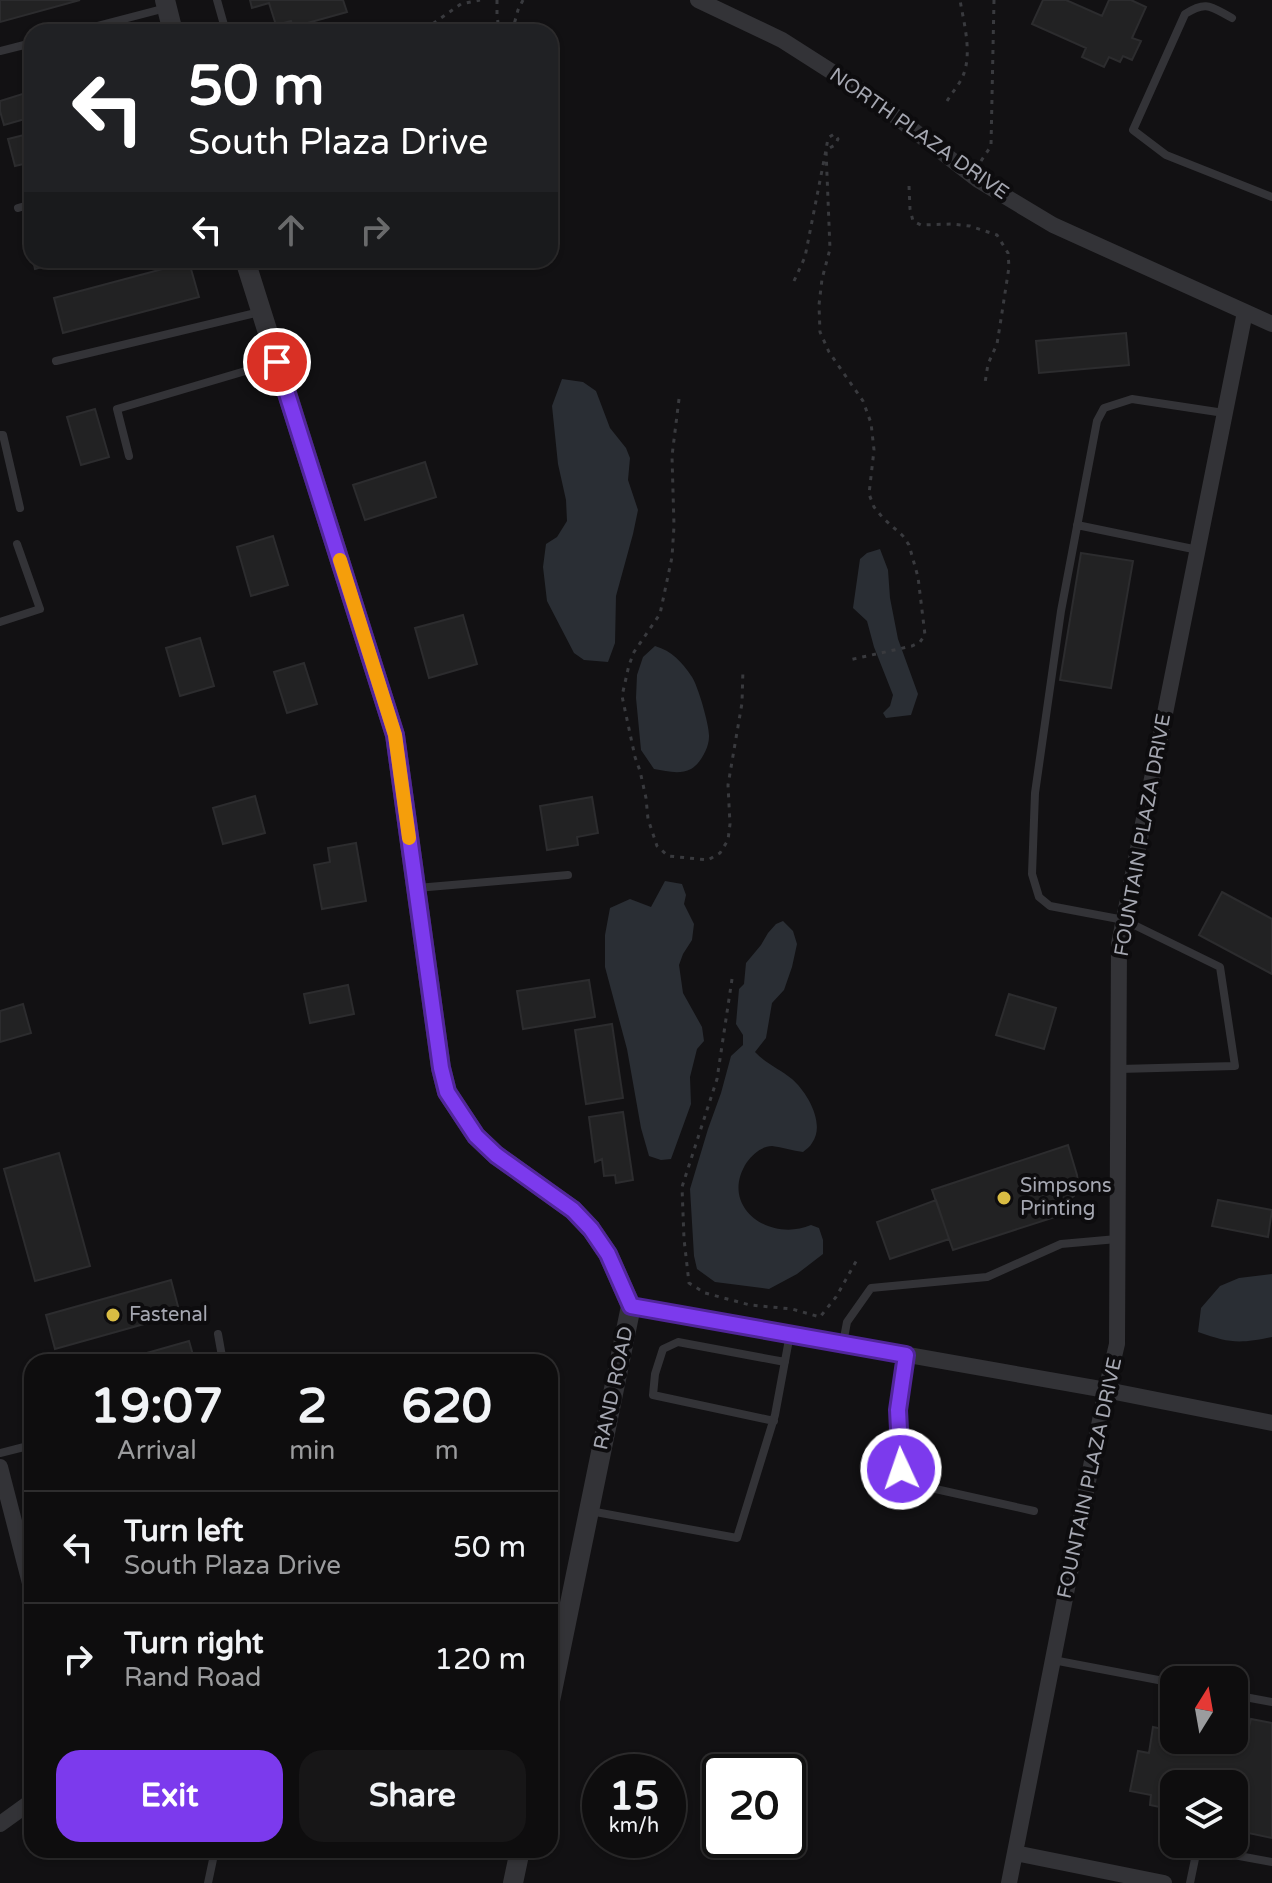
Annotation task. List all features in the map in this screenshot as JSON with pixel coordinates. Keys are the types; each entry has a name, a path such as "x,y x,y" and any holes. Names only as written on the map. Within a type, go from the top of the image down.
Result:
{"street":[{"name":"NORTH PLAZA DRIVE","path":"698,0 782,40 865,93 972,176 1053,225 1272,324"},
{"path":"166,4 171,24"},
{"name":"RAND ROAD","path":"248,268 395,735 441,1068 447,1092 476,1136 496,1155 573,1210 591,1229 608,1254 631,1306 558,1662"},
{"name":"FOUNTAIN PLAZA DRIVE","path":"1009,1883 1117,1344 1119,944 1245,312"},
{"path":"631,1306 1106,1390 1272,1423"},
{"path":"0,1467 3,1495 24,1565"},
{"path":"0,1824 24,1807"},
{"path":"1015,1853 1113,1878 1164,1883"},
{"path":"513,1883 518,1858"}],"lane":[{"path":"217,0 224,24"},
{"path":"100,24 166,4"},
{"path":"1232,18 1206,5 1197,6 1185,14 1133,130 1166,155 1272,197"},
{"path":"0,51 24,45"},
{"path":"18,208 24,206"},
{"path":"56,361 261,311"},
{"path":"129,456 117,409 277,362"},
{"path":"1119,1069 1235,1066 1220,967 1124,920 1050,906 1039,897 1032,874 1035,793 1061,611 1097,421 1104,408 1132,399 1224,413"},
{"path":"0,435 3,435 20,508"},
{"path":"1077,525 1198,550"},
{"path":"0,622 40,609 17,544"},
{"path":"416,888 568,875"},
{"path":"843,1343 847,1322 871,1288 987,1277 1061,1244 1118,1239"},
{"path":"218,1334 222,1354"},
{"path":"589,1511 737,1538 774,1421 790,1334"},
{"path":"774,1421 653,1395 655,1374 663,1349 678,1342 785,1362"},
{"path":"906,1355 898,1410 901,1469 931,1488 1034,1511"},
{"path":"0,1453 24,1447"},
{"path":"1053,1660 1160,1680"},
{"path":"1248,1698 1272,1702"},
{"path":"1190,1883 1196,1854 1201,1849 1272,1862"},
{"path":"208,1883 213,1858"}],"path":[{"path":"432,24 461,4 480,0"},
{"path":"497,0 498,24"},
{"path":"514,24 523,0"},
{"path":"947,101 962,78 966,64 966,38 960,0"},
{"path":"972,176 991,146 994,0"},
{"path":"794,281 805,257 826,150 830,249 822,279 820,332 829,352 863,401 871,423 874,450 869,494 874,507 909,545 918,577 925,635 920,642 904,648 849,660"},
{"path":"909,186 913,221 921,225 970,226 997,235 1008,253 1009,267 997,344 988,364 985,383"},
{"path":"679,399 672,456 674,526 667,587 660,614 634,652 622,696 648,819 657,846 668,856 708,860 720,853 728,840 728,785 742,703 743,669"},
{"path":"732,979 717,1079 682,1187 685,1262 689,1283 705,1293 750,1305 792,1309 820,1317 836,1297 858,1258"}],"shaded area":[{"path":"562,379 583,382 596,391 610,428 630,458 628,480 638,510 616,596 615,643 608,662 584,660 574,653 547,601 543,567 546,544 557,537 567,521 552,406"},
{"path":"880,549 888,570 898,639 918,694 911,715 886,718 883,713 890,706 893,695 867,621 853,608 860,559"},
{"path":"655,646 672,654 692,677 706,716 709,732 707,746 698,763 682,772 654,769 641,750 637,675 643,657"},
{"path":"665,881 682,884 686,895 684,904 694,924 692,940 679,965 683,993 702,1027 704,1041 697,1049 690,1077 691,1104 671,1159 661,1160 649,1156 641,1128 627,1049 605,967 605,935 610,908 630,899 651,907"},
{"path":"783,921 793,931 797,944 784,990 772,1003 766,1038 755,1052 792,1079 803,1092 816,1118 816,1135 803,1152 772,1146 758,1151 747,1162 740,1178 739,1193 743,1206 752,1217 765,1225 779,1229 811,1225 819,1228 823,1254 797,1274 769,1289 715,1282 697,1269 690,1189 731,1056 743,1045 743,1035 736,1024 739,989 744,984 746,963 768,933"},
{"path":"1272,1274 1272,1337 1234,1341 1198,1332 1201,1308 1220,1286 1239,1278"}],"building":[{"path":"0,0 80,0 0,22"},
{"path":"250,0 343,0 347,12 304,24 292,24 291,21 276,24 269,3 252,8"},
{"path":"1043,0 1066,0 1102,16 1109,0 1131,0 1146,7 1132,38 1141,41 1132,60 1123,56 1120,62 1109,57 1104,67 1082,57 1086,48 1032,24"},
{"path":"24,94 24,119 4,125 0,101"},
{"path":"24,135 24,164 15,166 8,139"},
{"path":"166,268 191,268 199,297 63,333 54,298"},
{"path":"1126,333 1129,365 1039,373 1036,341"},
{"path":"95,409 109,457 81,465 67,417"},
{"path":"425,462 436,497 365,520 353,485"},
{"path":"273,536 288,585 251,596 237,547"},
{"path":"1081,553 1133,561 1111,688 1060,680"},
{"path":"463,615 477,664 429,678 415,628"},
{"path":"200,638 214,686 180,696 166,648"},
{"path":"304,663 317,704 287,713 274,672"},
{"path":"255,796 265,833 223,844 213,808"},
{"path":"592,797 598,833 577,837 578,845 547,850 540,806"},
{"path":"356,843 366,901 322,909 314,865 330,862 328,848"},
{"path":"1222,892 1272,919 1272,974 1199,935"},
{"path":"589,980 595,1017 523,1029 517,991"},
{"path":"348,985 354,1014 310,1023 304,994"},
{"path":"1009,994 1056,1008 1044,1049 996,1035"},
{"path":"23,1004 31,1033 0,1042 0,1011"},
{"path":"612,1024 623,1098 586,1104 575,1030"},
{"path":"623,1112 633,1180 616,1183 615,1175 604,1176 602,1159 595,1162 589,1117"},
{"name":"Simpsons Printing","path":"1068,1145 1078,1183 1074,1196 1061,1206 1064,1214 953,1250 932,1190"},
{"path":"59,1153 90,1266 35,1281 4,1169"},
{"path":"936,1200 949,1239 890,1259 877,1222"},
{"path":"1218,1200 1272,1210 1268,1237 1212,1226"},
{"name":"Fastenal","path":"171,1280 180,1314 55,1349 46,1315"},
{"path":"189,1341 193,1354 143,1354"},
{"path":"1251,1719 1272,1723 1272,1838 1248,1833 1248,1770 1160,1770 1160,1807 1150,1805 1151,1795 1130,1791 1138,1751 1149,1753 1153,1727 1160,1728 1160,1754 1248,1754"}],"slow traffic":[{"path":"340,560 395,735 409,838"}],"place":[{"name":"Simpsons Printing","path":"1004,1198"},
{"name":"Fastenal","path":"113,1315"}],"route":[{"path":"277,362 395,735 441,1068 447,1092 476,1136 496,1155 573,1210 591,1229 608,1254 631,1306 906,1355 898,1410 901,1469"}]}
